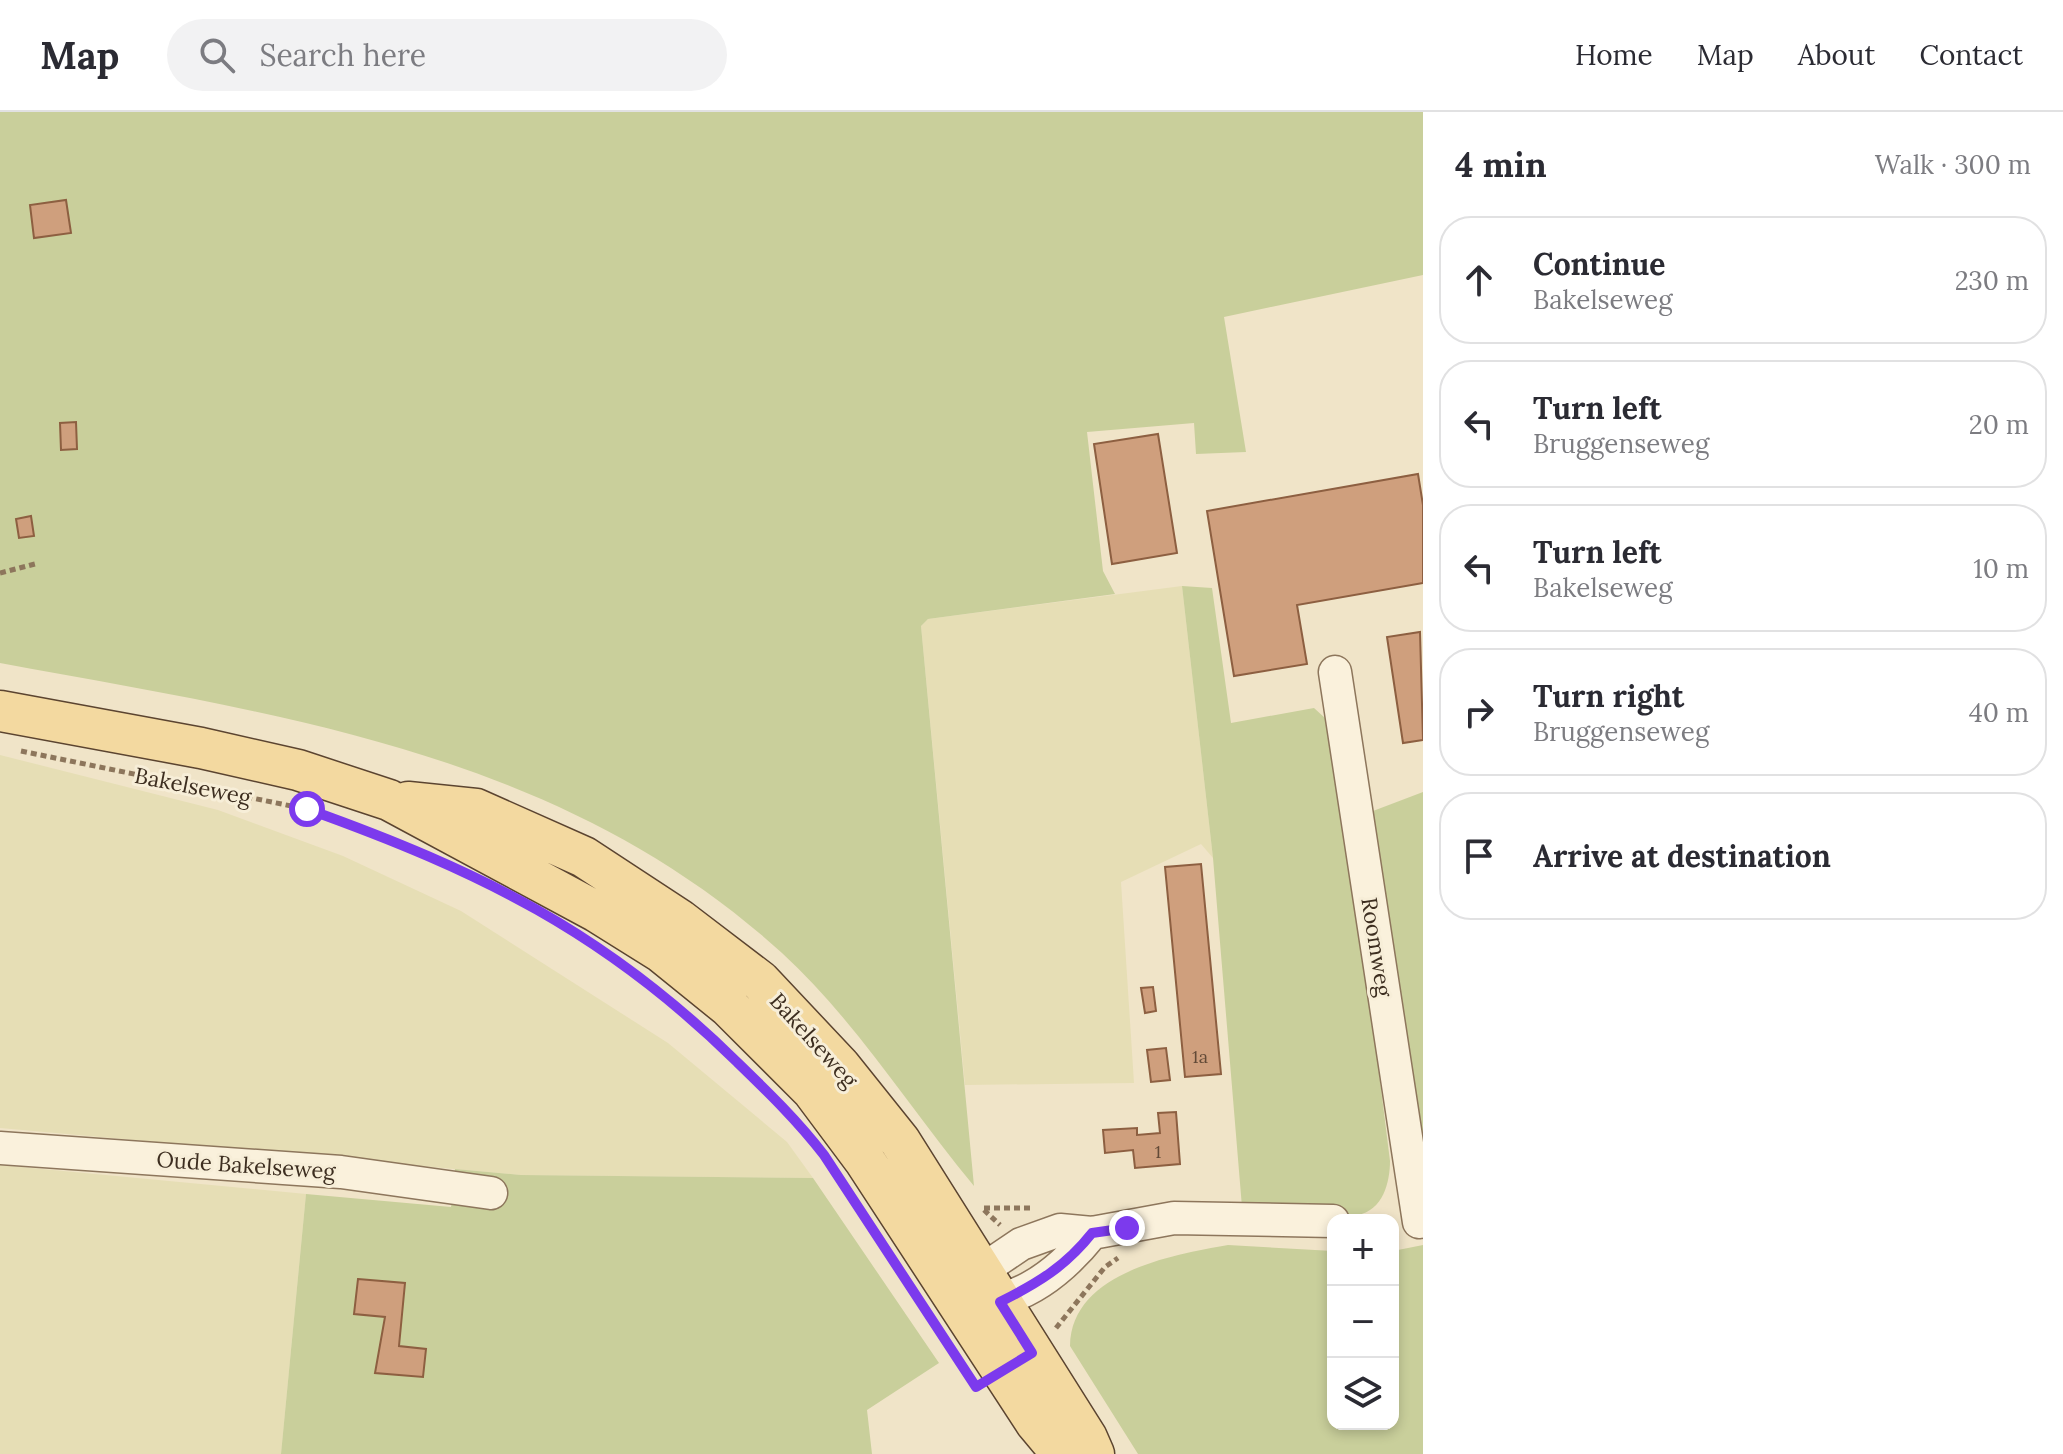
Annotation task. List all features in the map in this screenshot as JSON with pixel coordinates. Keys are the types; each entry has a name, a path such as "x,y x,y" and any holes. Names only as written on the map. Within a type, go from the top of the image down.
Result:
{"main road":[{"name":"Bakelseweg","path":"0,711 298,770 389,800 597,912 661,952 729,1007 812,1090 865,1161 1036,1423 1062,1454"},
{"name":"Bakelseweg","path":"389,800 476,809 584,857 680,920 760,981 840,1066 900,1141 1087,1438 1094,1454"}],"street":[{"name":"Roomweg","path":"1335,672 1412,1222"},
{"name":"Oude Bakelseweg","path":"0,1148 341,1172 491,1193"},
{"path":"956,1304 990,1287 1043,1280 1071,1260 1092,1233 1174,1218 1327,1221"}],"path":[{"path":"0,573 35,564"},
{"name":"Bakelseweg","path":"15,750 307,809"},
{"path":"349,824 389,839"},
{"path":"1032,1353 1105,1267 1128,1251"}],"shaded area":[{"path":"1182,586 1213,858 1201,844 1121,882 1134,1083 965,1085 921,626 928,619"},
{"path":"0,755 218,810 343,856 461,911 668,1043 787,1142 813,1178 521,1175 0,1128"},
{"path":"0,1165 306,1194 281,1454 0,1454"}],"green space":[{"path":"0,112 1423,112 1423,275 1224,317 1246,452 1196,454 1194,423 1087,432 1103,571 1115,594 928,619 921,626 974,1186 858,1036 809,979 782,953 696,885 606,830 512,787 414,752 210,702 0,663"},
{"path":"1182,586 1212,588 1231,723 1314,708 1336,728 1390,1161 1383,1194 1379,1202 1366,1212 1317,1215 1242,1207 1213,858"},
{"path":"1423,792 1423,1182 1373,811"},
{"path":"455,1169 521,1175 813,1178 939,1363 867,1410 872,1454 281,1454 306,1194 451,1207"},
{"path":"1228,1245 1327,1251 1327,1430 1399,1430 1399,1250 1423,1245 1423,1454 1138,1454 1070,1346 1075,1321 1087,1301 1105,1285 1128,1272 1179,1255"}],"building":[{"path":"66,200 71,233 34,238 30,205"},
{"path":"76,422 77,449 61,450 60,423"},
{"path":"1158,434 1177,553 1112,564 1094,444"},
{"path":"1418,474 1423,505 1423,583 1297,605 1307,664 1234,676 1207,511"},
{"path":"31,516 34,536 19,538 16,519"},
{"path":"1420,632 1423,740 1403,743 1387,637"},
{"path":"1201,864 1221,1074 1185,1077 1165,867"},
{"path":"1153,987 1156,1011 1145,1013 1141,988"},
{"path":"1166,1048 1170,1080 1151,1082 1147,1050"},
{"path":"1176,1112 1180,1164 1135,1168 1133,1150 1105,1153 1103,1130 1137,1128 1137,1135 1160,1133 1158,1113"},
{"path":"358,1279 405,1283 399,1346 426,1349 423,1377 375,1373 385,1317 354,1314"}],"route":[{"path":"307,809 440,859 523,900 602,948 684,1010 799,1123 824,1155 976,1387 1032,1353 1000,1302 1043,1280 1071,1260 1092,1233 1127,1228"}]}
